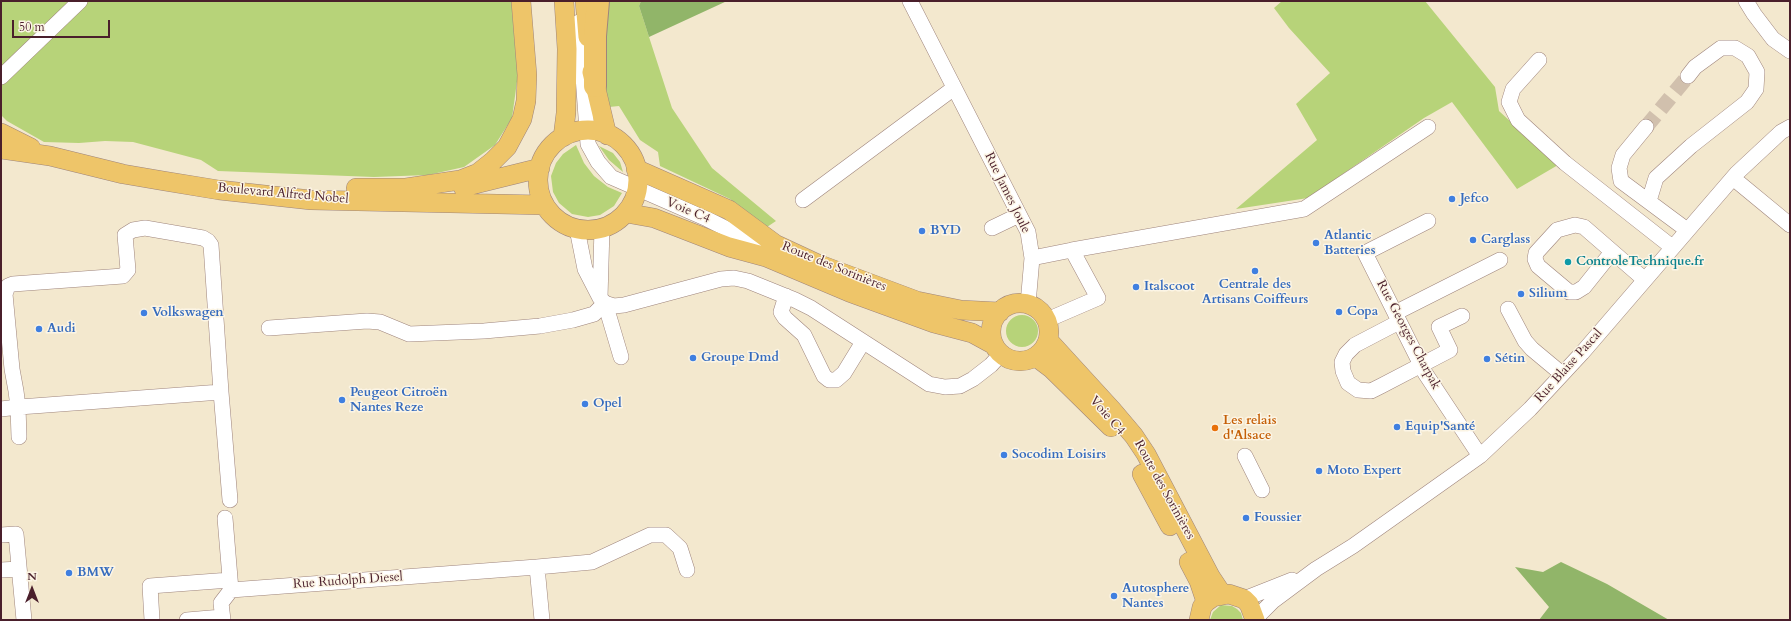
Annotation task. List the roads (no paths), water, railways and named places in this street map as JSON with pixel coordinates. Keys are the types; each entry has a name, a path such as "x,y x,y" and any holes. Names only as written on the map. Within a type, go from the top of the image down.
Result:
{"highway":[{"path":"595,86 595,36 598,1"}],"main road":[{"path":"219,190 280,188 406,188 460,180 478,173 507,147 522,119 526,101 527,75 521,1"},
{"path":"563,137 566,113 567,49 564,1"},
{"path":"585,1 591,63 607,135"},
{"path":"586,131 607,135 626,148 634,162 636,169 637,189 633,202 626,213 615,222 602,228 586,230 577,229 562,223 544,205 539,186 540,168 547,152 563,137 576,132 586,131"},
{"name":"Boulevard Alfred Nobel","path":"1,133 50,156"},
{"name":"Boulevard Alfred Nobel","path":"1,149 50,156 123,174 219,190 311,200 544,205"},
{"name":"Boulevard Alfred Nobel","path":"280,188 356,195 441,191 470,186 540,168"},
{"name":"Route des Sorinières","path":"636,169 729,210 775,244 818,264 917,301 961,310 1000,312 1013,304 1028,304"},
{"name":"Route des Sorinières","path":"626,213 654,218 729,247 766,257 849,292 940,320 972,332 1015,361 1026,361 1036,357 1061,367"},
{"path":"1028,304 1040,310 1047,320 1050,334 1046,346 1036,357"},
{"path":"998,349 992,335 992,325 1000,312"},
{"name":"Route des Sorinières","path":"1048,340 1061,367 1133,456 1202,574 1214,598"},
{"path":"1198,620 1202,607 1214,598 1229,594 1244,599 1251,608 1255,620"}],"street":[{"path":"1,77 80,1"},
{"name":"Voie C4","path":"576,1 588,144 598,162 611,177 707,219 804,267 940,320"},
{"name":"Rue James Joule","path":"910,1 1028,232 1032,258 1028,304"},
{"path":"1746,1 1773,39 1790,51"},
{"path":"1649,201 1656,178 1691,146 1747,102 1756,89 1757,72 1748,56 1735,48 1721,48 1695,67 1688,76"},
{"path":"1539,60 1513,89 1509,102 1518,120 1565,163 1672,247"},
{"path":"803,200 954,88"},
{"path":"1032,258 1304,209 1428,127"},
{"path":"1646,127 1623,155 1619,168 1621,181 1687,230"},
{"name":"Rue Blaise Pascal","path":"1255,620 1273,601 1316,569 1353,546 1480,456 1530,409 1562,374 1733,178 1781,132 1790,127"},
{"path":"1733,178 1790,225"},
{"path":"992,228 1018,214"},
{"name":"Rue Georges Charpak","path":"1428,221 1365,253 1421,366 1480,456"},
{"path":"1612,252 1584,287 1576,292 1569,292 1538,266 1535,259 1536,253 1557,230 1576,225 1584,227 1645,280"},
{"path":"19,437 18,407 12,369 6,289 12,284 123,276 128,270 125,235 133,230 145,228 203,238 211,245 230,500"},
{"path":"269,328 367,321 380,322 410,334 484,331 540,326 573,320 594,314 602,301 602,228"},
{"path":"577,229 585,270 602,301 621,357"},
{"path":"1047,320 1098,298 1072,250"},
{"path":"1462,316 1438,327 1450,350 1371,390 1358,390 1348,383 1343,371 1342,362 1346,354 1355,345 1397,317 1500,260"},
{"path":"602,301 614,306 624,305 721,279 734,278 748,281 811,308 929,384 945,387 960,386 973,379 991,365 998,349"},
{"path":"786,296 781,312 785,318 804,335 824,376 830,380 836,380 844,373 863,342"},
{"path":"1508,309 1525,341 1532,349 1562,374"},
{"path":"940,320 961,310"},
{"path":"1,409 221,392"},
{"path":"1245,456 1262,490"},
{"path":"187,620 222,618 221,603 230,585 225,518"},
{"path":"1,535 16,534 24,620"},
{"name":"Rue Rudolph Diesel","path":"152,620 150,586 230,585 537,568 592,562 650,535 666,535 680,548 687,570"},
{"path":"537,568 542,620"},
{"path":"1,570 19,569"},
{"name":"Rue Blaise Pascal","path":"1244,599 1277,587 1316,569"}],"tunnel":[{"path":"1646,127 1688,76"}],"place":[{"name":"Jefco","path":"1452,199"},
{"name":"BYD","path":"922,231"},
{"name":"Carglass","path":"1473,240"},
{"name":"Atlantic Batteries","path":"1316,243"},
{"name":"ControleTechnique.fr","path":"1568,262"},
{"name":"Centrale des Artisans Coiffeurs","path":"1255,271"},
{"name":"Italscoot","path":"1136,287"},
{"name":"Silium","path":"1521,294"},
{"name":"Copa","path":"1339,312"},
{"name":"Volkswagen","path":"144,313"},
{"name":"Audi","path":"39,329"},
{"name":"Groupe Dmd","path":"693,358"},
{"name":"Sétin","path":"1487,359"},
{"name":"Peugeot Citroën Nantes Reze","path":"342,400"},
{"name":"Opel","path":"585,404"},
{"name":"Equip'Santé","path":"1397,427"},
{"name":"Les relais d'Alsace","path":"1215,428"},
{"name":"Socodim Loisirs","path":"1004,455"},
{"name":"Moto Expert","path":"1319,471"},
{"name":"Foussier","path":"1246,518"},
{"name":"BMW","path":"69,573"},
{"name":"Autosphere Nantes","path":"1114,596"}]}
